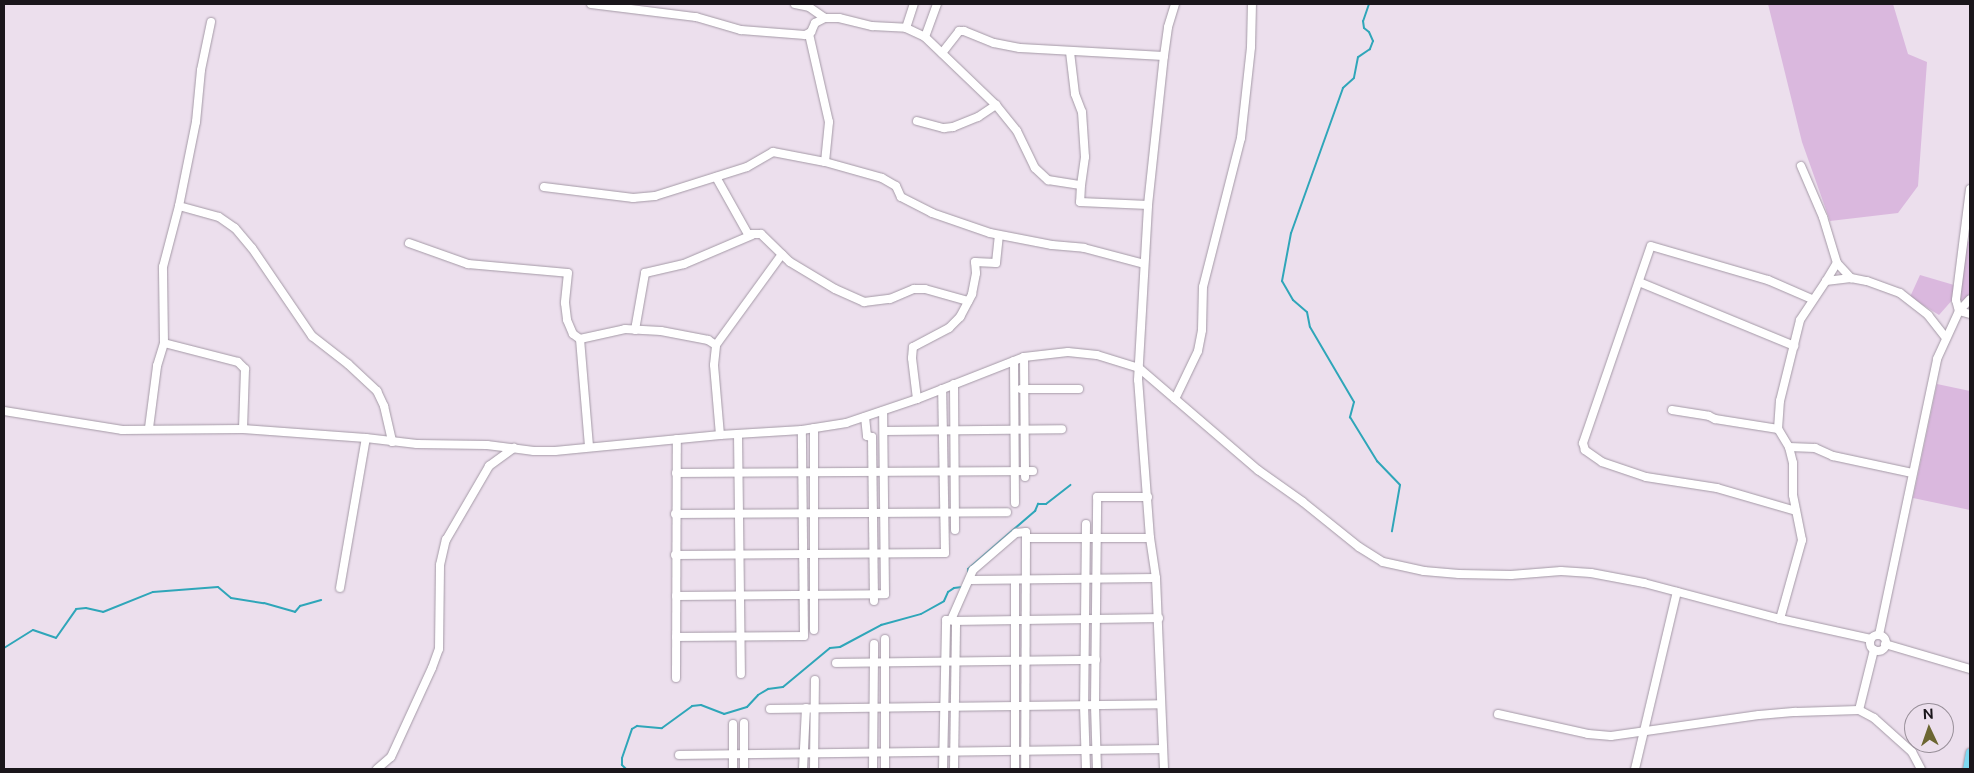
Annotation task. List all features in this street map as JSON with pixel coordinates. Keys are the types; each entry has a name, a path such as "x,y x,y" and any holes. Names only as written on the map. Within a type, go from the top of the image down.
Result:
{"main road":[{"path":"1967,769 1970,752"}],"street":[{"path":"591,4 696,17 741,30 809,34"},
{"path":"795,4 809,7 826,18"},
{"path":"906,28 914,4"},
{"path":"925,37 937,4"},
{"path":"1164,769 1156,578 1150,538 1138,368 1148,205 1168,27 1176,4"},
{"path":"1175,399 1198,351 1202,330 1203,287 1241,138 1251,47 1252,4"},
{"path":"825,162 829,122 809,34 815,22 826,18 839,18 872,26 906,28 925,37 996,105 1017,131 1035,168 1048,180 1082,185"},
{"path":"149,428 157,366 164,343 162,267 179,206 196,122 201,70 211,22"},
{"path":"942,53 959,31 964,31 994,43 1020,48 1070,52 1125,52 1164,56"},
{"path":"1070,52 1075,94 1082,112 1085,157 1080,202 1148,205"},
{"path":"917,121 944,128 953,127 978,117 996,105"},
{"path":"544,187 632,198 655,196 747,167 773,152 825,162 882,178 896,186 901,197 932,213 1000,235 1052,245 1084,248 1144,264"},
{"path":"1802,166 1824,217 1837,263 1851,278"},
{"path":"716,177 748,234 752,235"},
{"path":"1959,311 1956,300 1970,189"},
{"path":"179,206 219,217 235,228 252,248 312,336 348,364 377,392 384,406 392,442"},
{"path":"635,330 645,273 684,264 752,235 761,234 790,262 835,289 864,302 890,299 914,289 925,289 968,301"},
{"path":"917,399 912,358 913,347 949,328 960,317 968,301 976,273 975,262 996,263 1000,235"},
{"path":"409,243 468,264 568,273 565,303 567,320 574,334 580,339 589,447"},
{"path":"1796,510 1717,488 1646,477 1602,462 1584,450 1583,443 1651,246 1768,280 1812,299"},
{"path":"720,435 714,365 716,346 782,254"},
{"path":"1780,619 1802,540 1792,495 1793,463 1789,447 1778,429 1780,401 1800,320 1837,263"},
{"path":"1826,282 1851,278 1867,281 1900,293 1928,315 1945,337"},
{"path":"1639,282 1794,346"},
{"path":"1879,635 1937,359 1945,337 1959,311 1970,299"},
{"path":"1959,311 1970,314"},
{"path":"580,339 625,329 661,331 708,340 716,346"},
{"path":"164,343 238,362 245,368 243,429"},
{"path":"4,411 122,430 149,428 243,429 366,438 392,442 487,445 555,451 814,428 884,411 1024,357 1068,352 1097,355 1138,368 1258,470 1303,502 1359,547 1383,562 1424,571 1460,574 1511,575 1561,571 1591,573 1871,639 1879,635"},
{"path":"676,473 1015,471 1028,473 1025,430 1024,357"},
{"path":"1014,361 1015,503"},
{"path":"954,384 955,530"},
{"path":"676,555 945,554 942,389"},
{"path":"1014,389 1079,389"},
{"path":"1672,410 1778,429"},
{"path":"676,596 814,595 874,598 885,594 884,411"},
{"path":"865,417 866,436 872,437 874,598"},
{"path":"814,428 814,630"},
{"path":"884,431 1062,429"},
{"path":"676,637 804,636 802,430"},
{"path":"738,434 741,674"},
{"path":"340,588 366,438"},
{"path":"676,678 675,514 677,439"},
{"path":"1789,447 1815,448 1833,456 1912,473"},
{"path":"377,769 391,757 432,668 438,649 440,565 446,540 489,466 514,448"},
{"path":"1097,769 1095,705 1097,497 1148,497"},
{"path":"675,514 1007,512"},
{"path":"1086,524 1084,660 1086,769"},
{"path":"954,769 954,621 973,570 1016,533 1026,532 1025,769"},
{"path":"1026,538 1150,538"},
{"path":"970,580 1156,578"},
{"path":"1015,580 1015,769"},
{"path":"1635,769 1677,592"},
{"path":"943,769 946,620 1158,618"},
{"path":"1874,650 1882,649 1885,644 1885,640 1879,635"},
{"path":"885,639 885,769"},
{"path":"1871,639 1870,645 1874,650"},
{"path":"873,769 874,644"},
{"path":"1885,644 1970,669"},
{"path":"1859,710 1874,650"},
{"path":"836,663 1096,660"},
{"path":"814,769 815,680"},
{"path":"770,709 1161,704"},
{"path":"803,769 806,708"},
{"path":"1498,714 1588,734 1612,736 1796,712 1859,710 1874,718 1912,752 1921,769"},
{"path":"744,723 744,769"},
{"path":"733,724 733,769"},
{"path":"679,755 1163,749"}],"shaded area":[{"path":"1768,4 1893,4 1908,54 1927,62 1918,186 1898,213 1830,221 1802,142"},
{"path":"1967,241 1970,242 1970,293 1964,301 1959,300"},
{"path":"1920,275 1954,285 1954,298 1939,315 1910,297"},
{"path":"1937,384 1970,391 1970,510 1913,498"}],"waterway":[{"path":"1369,4 1363,21 1364,28 1369,32 1373,41 1370,49 1358,57 1354,78 1343,88 1291,233 1282,281 1293,300 1307,312 1310,327 1354,402 1350,417 1377,461 1400,485 1392,531"},
{"path":"968,572 968,569 1035,511 1038,504 1046,504 1070,485"},
{"path":"4,648 33,630 56,638 76,609 86,608 103,612 153,592 218,587 231,598 264,603 295,612 300,606 321,600"},
{"path":"626,769 622,765 622,758 632,729 637,726 662,728 692,706 701,705 724,714 747,707 758,695 768,689 783,687 830,648 840,647 881,625 921,614 944,601 948,592 954,588 962,587"}]}
